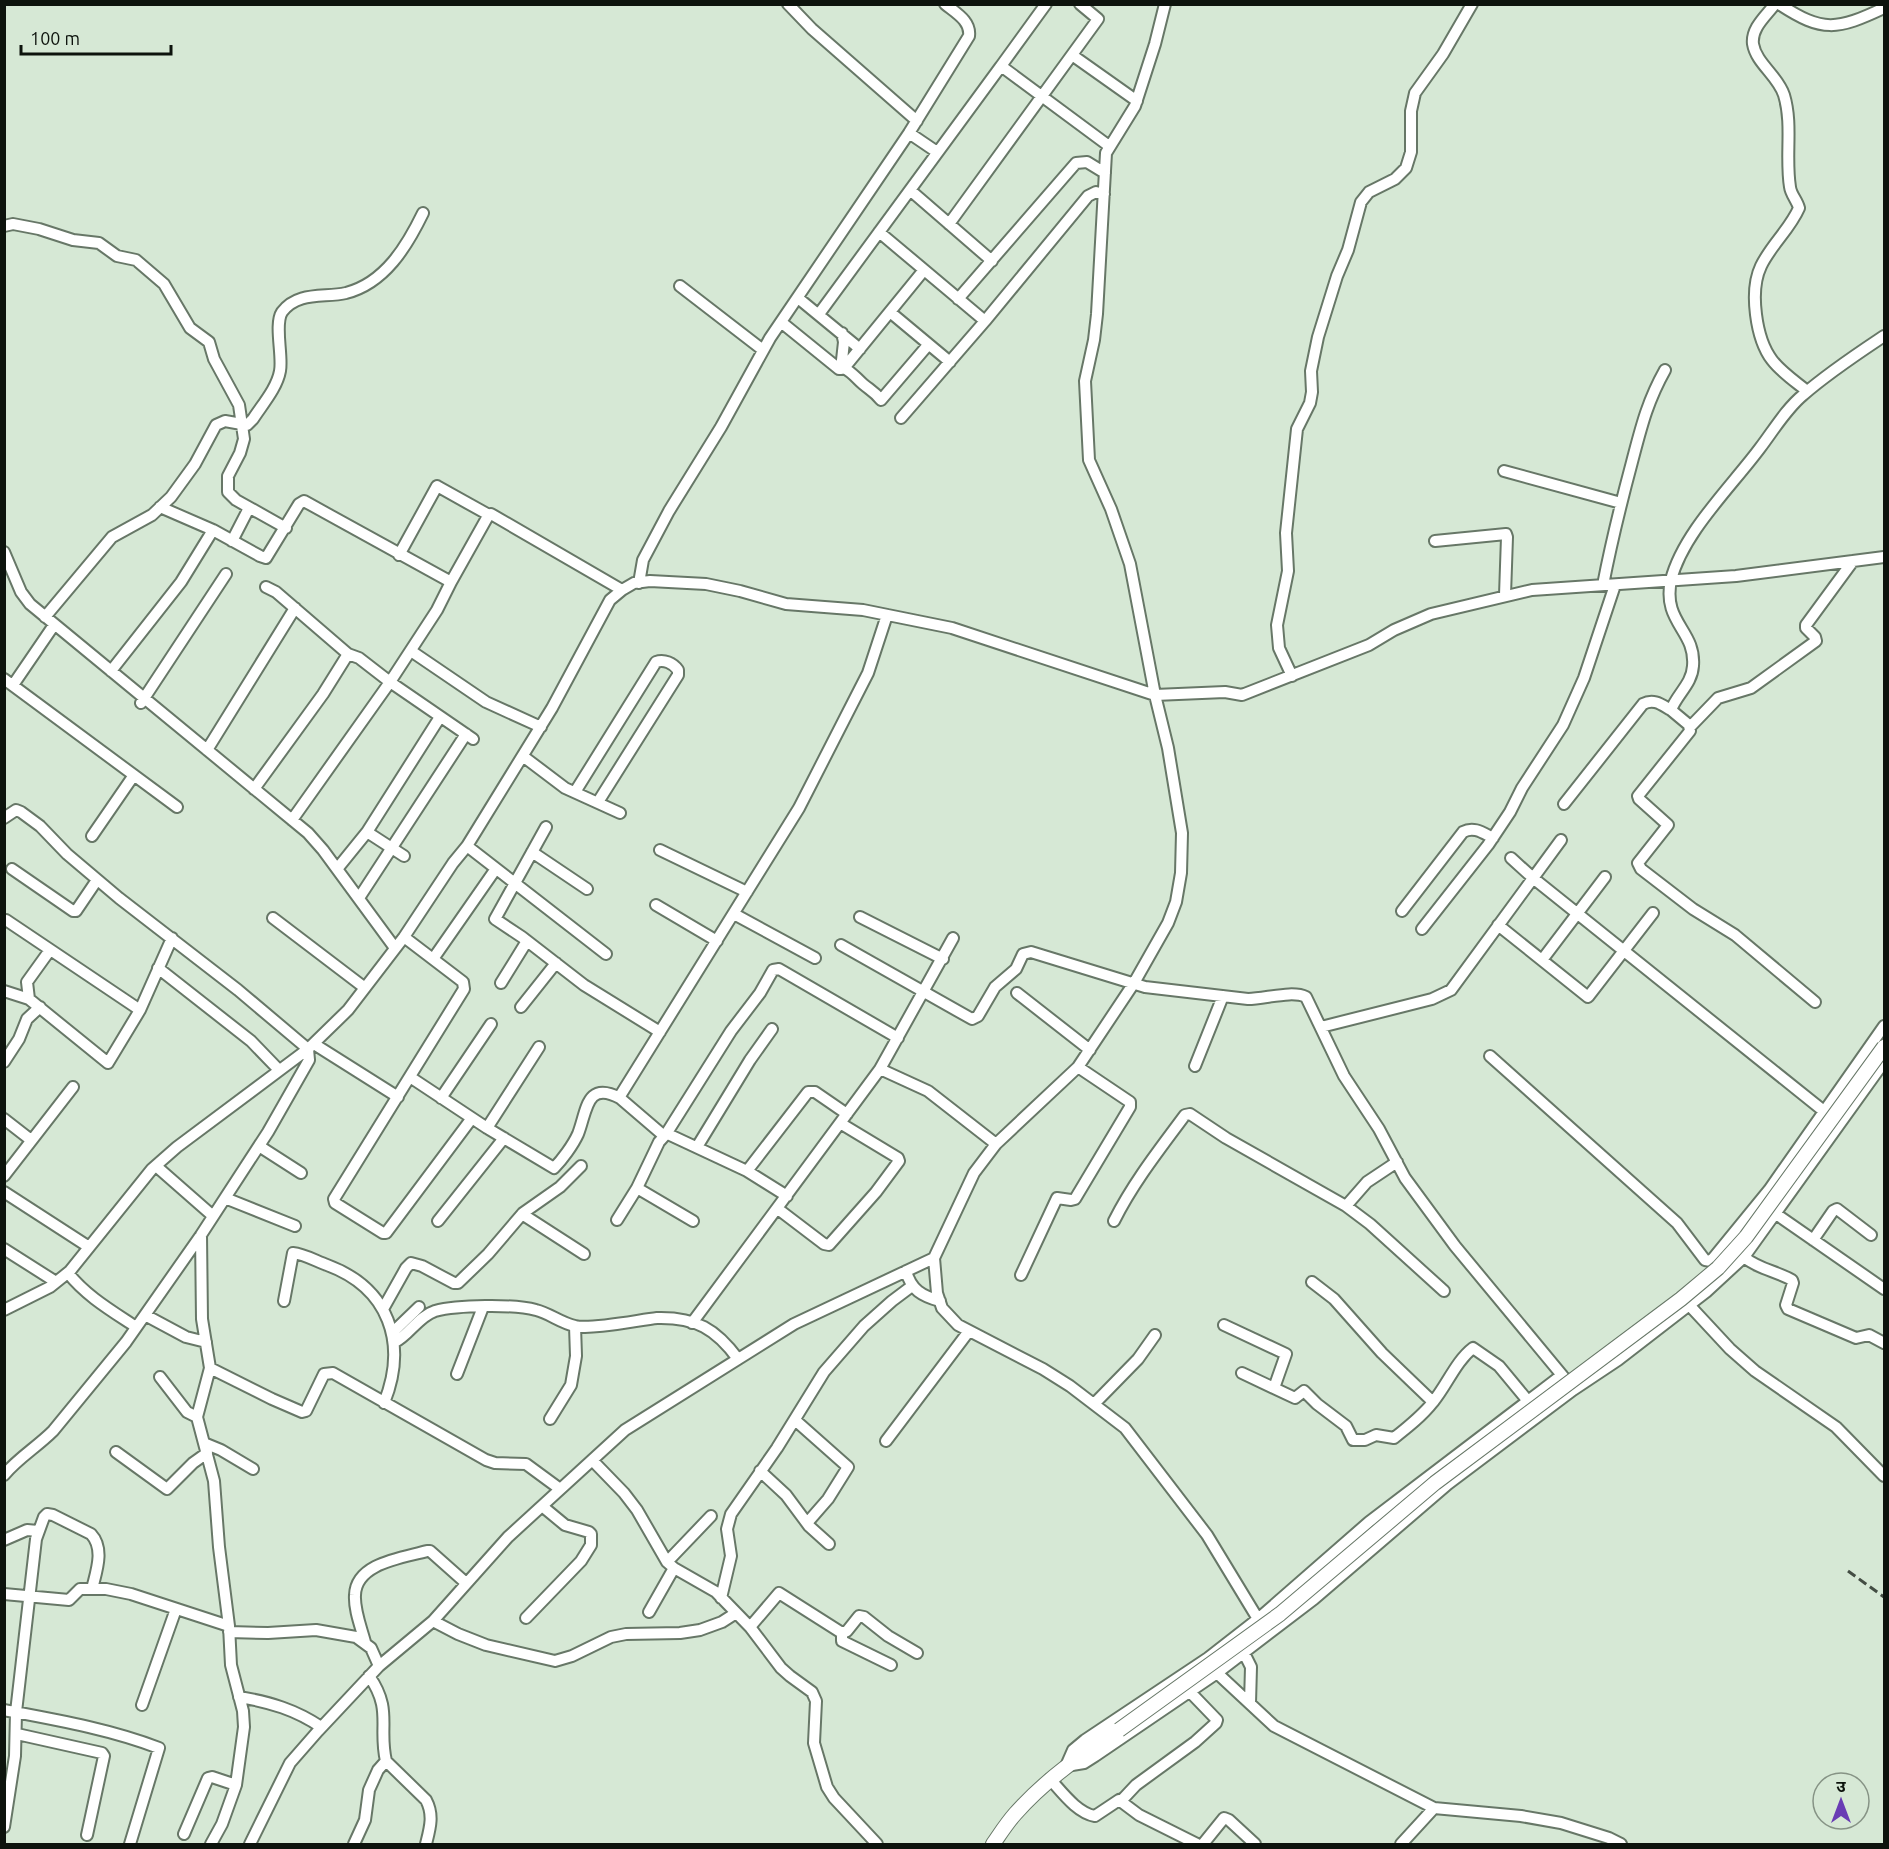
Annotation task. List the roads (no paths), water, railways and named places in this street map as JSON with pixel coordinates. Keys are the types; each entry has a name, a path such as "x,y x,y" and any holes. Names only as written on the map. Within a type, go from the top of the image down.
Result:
{"main road":[{"path":"993,1845 1013,1815 1066,1766 1280,1614 1435,1483 1681,1299 1718,1268 1746,1237 1884,1047"}],"street":[{"path":"788,4 812,29 917,120"},
{"path":"639,583 644,560 656,536 721,427 763,350 909,133 969,36 969,26 945,4"},
{"path":"819,314 879,232 910,183 938,152 1046,4"},
{"path":"949,224 1099,18 1080,4"},
{"path":"1165,4 1137,101 1129,119 1106,153 1097,314 1085,381 1087,444 1092,469 1111,509 1130,564 1155,695 1168,748 1182,833 1181,873 1176,902 1168,924 1134,983 1078,1067 996,1144 974,1173 934,1258 942,1308 958,1325 1043,1369 1094,1404 1125,1428 1136,1440 1207,1535 1258,1619 1265,1636"},
{"path":"1292,676 1279,648 1277,625 1288,571 1286,533 1296,437 1310,403 1311,371 1318,337 1337,276 1348,250 1361,202 1369,192 1395,179 1406,168 1411,152 1411,111 1415,93 1443,54 1472,4"},
{"path":"1807,391 1774,363 1758,329 1755,285 1761,265 1799,208 1790,186 1789,131 1785,98 1777,80 1762,62 1753,44 1756,27 1777,4 1807,21 1824,26 1860,19 1884,8"},
{"path":"1072,55 1137,101"},
{"path":"1001,66 1109,146"},
{"path":"909,133 938,152"},
{"path":"958,298 1076,163 1087,162 1104,173"},
{"path":"910,183 949,224 992,261"},
{"path":"901,418 1088,196 1096,192 1104,194"},
{"path":"45,617 112,537 143,520 171,497 195,464 216,425 225,421 247,425 253,419 280,375 282,312 303,298 312,295 345,293 380,276 410,239 423,213"},
{"path":"4,226 13,224 39,229 73,240 97,243 117,256 136,260 159,278 190,328 209,342 214,359 237,400 243,425 243,445 228,476 227,487 231,496 286,528"},
{"path":"879,232 985,321"},
{"path":"843,369 924,270"},
{"path":"680,286 763,350"},
{"path":"798,298 860,349"},
{"path":"890,312 950,362"},
{"path":"781,322 843,369 855,374 881,400 928,345"},
{"path":"842,333 843,369"},
{"path":"1671,710 1691,678 1694,664 1689,641 1672,614 1670,604 1671,581 1688,543 1702,521 1801,396 1884,336"},
{"path":"1604,585 1621,503 1647,406 1665,370"},
{"path":"1504,471 1621,503"},
{"path":"399,555 437,486 494,515 622,590"},
{"path":"160,507 213,530 266,558 299,504 304,501 451,582"},
{"path":"232,541 249,508"},
{"path":"292,820 411,651 437,610 489,514"},
{"path":"111,671 152,622 181,582 213,530"},
{"path":"1435,541 1506,534 1505,595"},
{"path":"4,552 21,592 30,604 111,671 143,701 308,833 395,948"},
{"path":"4,1310 68,1273 156,1166 177,1147 311,1046 348,1010 404,937 453,863 467,846 524,757 610,600 622,590 639,583 650,581 706,584 786,604 863,610 952,628 1155,695 1225,692 1242,695 1369,645 1394,630 1431,614 1505,595 1532,590 1736,576 1884,557"},
{"path":"1815,1002 1734,935 1693,909 1639,867 1638,863 1668,825 1639,800 1639,794 1690,731 1690,727 1718,698 1751,688 1816,641 1806,628 1806,624 1853,561"},
{"path":"143,701 226,574"},
{"path":"1422,929 1493,838 1563,724 1584,678 1615,585"},
{"path":"266,587 295,608 348,654 359,658 469,737 358,898"},
{"path":"207,750 295,608"},
{"path":"620,1098 799,808 868,673 887,615"},
{"path":"54,624 9,682 177,807"},
{"path":"411,651 486,702 541,727"},
{"path":"254,789 323,694 348,654"},
{"path":"575,792 656,662 671,663 678,670 678,675 598,802"},
{"path":"1564,804 1643,704 1648,701 1657,702 1671,710 1690,727"},
{"path":"337,869 367,832 440,717"},
{"path":"524,757 556,783 620,813"},
{"path":"92,836 134,775"},
{"path":"4,818 16,810 21,812 40,826 97,880 311,1046 398,1097"},
{"path":"546,827 495,919 584,985 660,1032"},
{"path":"1402,911 1463,832 1478,830 1493,838"},
{"path":"367,832 404,856"},
{"path":"1321,1027 1432,999 1451,990 1561,840"},
{"path":"467,846 606,954"},
{"path":"660,850 747,892"},
{"path":"532,852 586,889"},
{"path":"1511,858 1576,913 1825,1112"},
{"path":"12,869 73,911 76,911 97,880"},
{"path":"433,959 495,870"},
{"path":"1542,960 1605,877"},
{"path":"656,905 717,941"},
{"path":"1498,925 1588,997 1653,913"},
{"path":"734,914 815,958"},
{"path":"860,917 943,959"},
{"path":"273,918 365,988"},
{"path":"6,920 140,1010"},
{"path":"404,937 463,982 464,989 334,1199 335,1203 385,1234 472,1118"},
{"path":"4,991 29,999 108,1063 140,1010 172,938"},
{"path":"692,1323 880,1069 953,938"},
{"path":"501,983 527,941"},
{"path":"841,945 972,1019 975,1019 995,987 1016,969 1023,954 1031,952 1159,989 1262,999 1302,994 1309,1000 1344,1076 1379,1129 1405,1178 1455,1246 1573,1390"},
{"path":"29,999 27,982 50,951"},
{"path":"521,1007 556,963"},
{"path":"158,968 251,1041 279,1070"},
{"path":"617,1220 666,1133 731,1031 775,968 898,1038"},
{"path":"1017,993 1090,1050"},
{"path":"1195,1066 1223,996"},
{"path":"4,1062 19,1039 27,1019 40,1007"},
{"path":"441,1098 491,1024"},
{"path":"1490,1056 1677,1223 1705,1260 1714,1259 1769,1190 1884,1026"},
{"path":"698,1147 750,1060 772,1029"},
{"path":"4,1475 19,1459 53,1431 145,1315 259,1146 309,1060 311,1046"},
{"path":"487,1128 539,1047"},
{"path":"1066,1766 1089,1759 1217,1673 1314,1599 1448,1484 1689,1306 1744,1257 1884,1062"},
{"path":"1022,1275 1057,1198 1075,1199 1130,1107 1130,1102 1078,1067"},
{"path":"880,1069 928,1091 996,1144"},
{"path":"410,1077 487,1128 555,1167 578,1135 583,1114 592,1098 602,1091 609,1092 666,1133 747,1171 787,1196"},
{"path":"4,1176 73,1087"},
{"path":"747,1171 808,1092 815,1092 844,1118 898,1158 899,1161 876,1192 829,1245 824,1244 778,1209"},
{"path":"1114,1221 1137,1180 1188,1114 1346,1206 1370,1224 1444,1291"},
{"path":"4,1119 31,1140"},
{"path":"438,1221 504,1138"},
{"path":"259,1146 301,1173"},
{"path":"1346,1206 1367,1182 1397,1162"},
{"path":"156,1166 213,1216"},
{"path":"383,1309 409,1264 415,1263 458,1283 488,1254 522,1214 571,1178 582,1166"},
{"path":"637,1188 693,1221"},
{"path":"4,1192 89,1247"},
{"path":"225,1198 295,1226"},
{"path":"1813,1239 1833,1211 1837,1209 1871,1234"},
{"path":"522,1214 584,1254"},
{"path":"1776,1214 1884,1289"},
{"path":"201,1234 202,1318 210,1368 197,1417 214,1481 231,1665 243,1711 244,1727 236,1785 211,1845"},
{"path":"4,1249 56,1282"},
{"path":"284,1301 291,1255 297,1253 343,1271 362,1282 376,1296 394,1337 391,1383 384,1403"},
{"path":"1744,1257 1754,1265 1792,1280 1786,1305 1788,1309 1856,1338 1869,1335 1884,1343"},
{"path":"250,1845 290,1762 321,1727 379,1666 433,1621 508,1537 625,1430 794,1324 934,1258"},
{"path":"906,1271 912,1286"},
{"path":"68,1273 82,1290 136,1327"},
{"path":"883,1282 912,1286 925,1296 940,1301"},
{"path":"1312,1282 1334,1299 1382,1353 1433,1402"},
{"path":"721,1598 731,1549 728,1522 744,1493 795,1420 824,1372 844,1347 885,1307 912,1286"},
{"path":"1689,1306 1730,1350 1755,1371 1836,1427 1884,1476"},
{"path":"394,1337 419,1307"},
{"path":"457,1374 483,1307"},
{"path":"394,1337 429,1313 458,1308 520,1307 537,1310 575,1326 588,1327 657,1318 692,1323 717,1334 738,1359"},
{"path":"145,1315 186,1337 206,1342"},
{"path":"1224,1325 1286,1354 1274,1388"},
{"path":"550,1419 571,1385 576,1356 575,1326"},
{"path":"886,1441 969,1331"},
{"path":"1094,1404 1138,1359 1155,1335"},
{"path":"1242,1373 1295,1398 1304,1391 1346,1426 1353,1440 1360,1441 1376,1435 1394,1438 1422,1415 1473,1348 1499,1366 1528,1401"},
{"path":"210,1368 302,1412 306,1411 326,1372 333,1373 486,1460 530,1466 560,1489"},
{"path":"1066,1766 1073,1750 1085,1740 1208,1658 1258,1619 1369,1522 1562,1375"},
{"path":"160,1377 187,1412 197,1417"},
{"path":"795,1420 848,1467 828,1499 807,1522"},
{"path":"117,1452 167,1489 206,1448"},
{"path":"206,1448 227,1453 253,1469"},
{"path":"592,1460 637,1510 671,1565 705,1584 721,1598 750,1627 781,1668 815,1696 814,1743 827,1787 834,1798 877,1845"},
{"path":"760,1471 786,1495 807,1522 829,1544"},
{"path":"526,1618 582,1561 591,1545 589,1532 565,1525 542,1506"},
{"path":"4,1827 17,1734 16,1712 38,1531 44,1517 49,1514 91,1534 95,1539 98,1552 92,1589"},
{"path":"649,1611 671,1565 711,1516"},
{"path":"4,1540 27,1530 38,1531"},
{"path":"365,1642 355,1595 356,1585 365,1573 379,1565 430,1551 466,1583"},
{"path":"4,1594 69,1600 77,1590 121,1592 229,1629 268,1633 316,1630 356,1637 371,1648 379,1666"},
{"path":"750,1627 779,1593 842,1633"},
{"path":"142,1705 176,1609"},
{"path":"433,1621 486,1645 555,1661 572,1656 611,1637 626,1634 680,1633 700,1630 722,1622 736,1612"},
{"path":"842,1633 847,1631 861,1616 917,1653"},
{"path":"842,1633 842,1641 891,1665"},
{"path":"1244,1653 1251,1666 1250,1703"},
{"path":"1217,1673 1274,1726 1434,1808 1521,1816 1561,1823 1609,1838 1621,1845"},
{"path":"369,1676 377,1687 383,1702 386,1761 426,1800 430,1808 432,1819 426,1845"},
{"path":"1121,1801 1136,1785 1195,1742 1216,1723 1217,1719 1190,1692"},
{"path":"239,1697 285,1707 303,1714 321,1727"},
{"path":"4,1710 125,1735 159,1748 130,1845"},
{"path":"17,1734 102,1753 104,1756 87,1835"},
{"path":"354,1845 365,1820 369,1790 378,1770 386,1761"},
{"path":"184,1834 208,1778 212,1777 236,1785"},
{"path":"1050,1779 1081,1810 1093,1816 1117,1800 1121,1801 1179,1841 1197,1845"},
{"path":"1401,1845 1434,1808"},
{"path":"1203,1845 1224,1818 1255,1845"}],"railway":[{"path":"1848,1571 1884,1597"}]}
